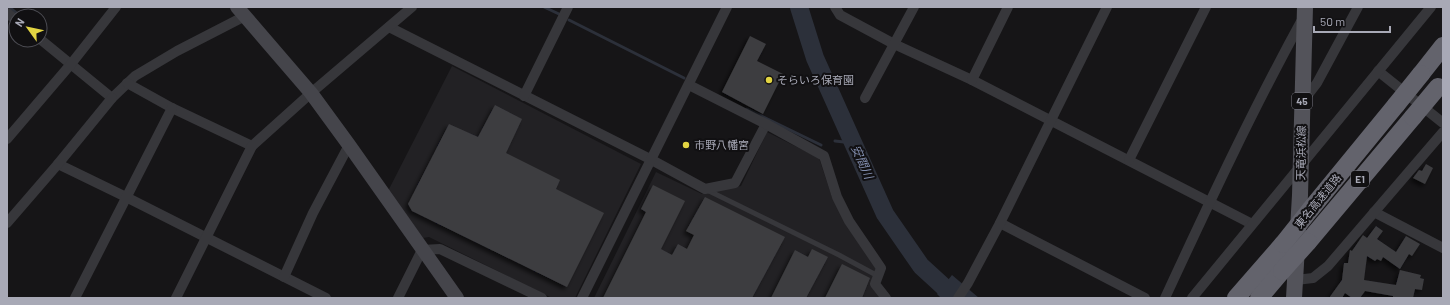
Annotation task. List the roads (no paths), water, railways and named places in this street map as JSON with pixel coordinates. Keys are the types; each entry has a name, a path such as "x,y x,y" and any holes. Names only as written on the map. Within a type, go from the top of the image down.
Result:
{"highway":[{"name":"東名高速道路","path":"1236,298 1283,244 1443,46"},
{"name":"東名高速道路","path":"1259,298 1289,275 1308,242 1440,84"}],"main road":[{"name":"天竜浜松線","path":"1294,298 1289,275 1300,164 1305,11"}],"street":[{"path":"7,140 71,64 116,7"},
{"path":"176,298 252,146 311,93 412,7"},
{"path":"524,96 568,7"},
{"path":"582,298 726,7"},
{"path":"835,7 840,15 894,44 972,80 1252,224"},
{"path":"865,98 914,7"},
{"path":"972,80 1008,7"},
{"path":"958,298 968,283 1000,223 1107,7"},
{"path":"1129,160 1206,7"},
{"path":"1302,103 1317,83 1358,7"},
{"path":"1192,298 1300,164 1431,7"},
{"path":"1165,298 1209,202 1275,67 1305,11"},
{"path":"7,223 112,98 127,83 135,76 241,12 311,93 457,298"},
{"path":"389,28 650,159 705,189 735,184 766,124"},
{"path":"48,46 112,98"},
{"path":"1378,71 1443,123"},
{"path":"127,83 172,108 252,146"},
{"path":"688,85 766,124 824,156 840,203 857,233 881,268 875,284 886,298"},
{"path":"75,298 172,108"},
{"path":"1289,275 1313,278 1319,275 1352,240 1374,212 1443,132"},
{"path":"284,277 313,213 349,145"},
{"path":"58,164 326,298"},
{"path":"1374,212 1443,248"},
{"path":"1000,223 1145,298"},
{"path":"422,250 440,249 542,298"},
{"path":"398,298 422,250"}],"lane":[{"path":"705,189 839,254 878,276"}],"waterway":[{"path":"544,7 559,14"},
{"name":"安間川","path":"799,7 815,58 885,214 921,266 956,298"},
{"path":"569,20 684,78"},
{"path":"747,109 821,145"},
{"path":"835,141 853,143"}],"place":[{"name":"そらいろ保育園","path":"769,80"},
{"name":"市野八幡宮","path":"686,145"}]}
